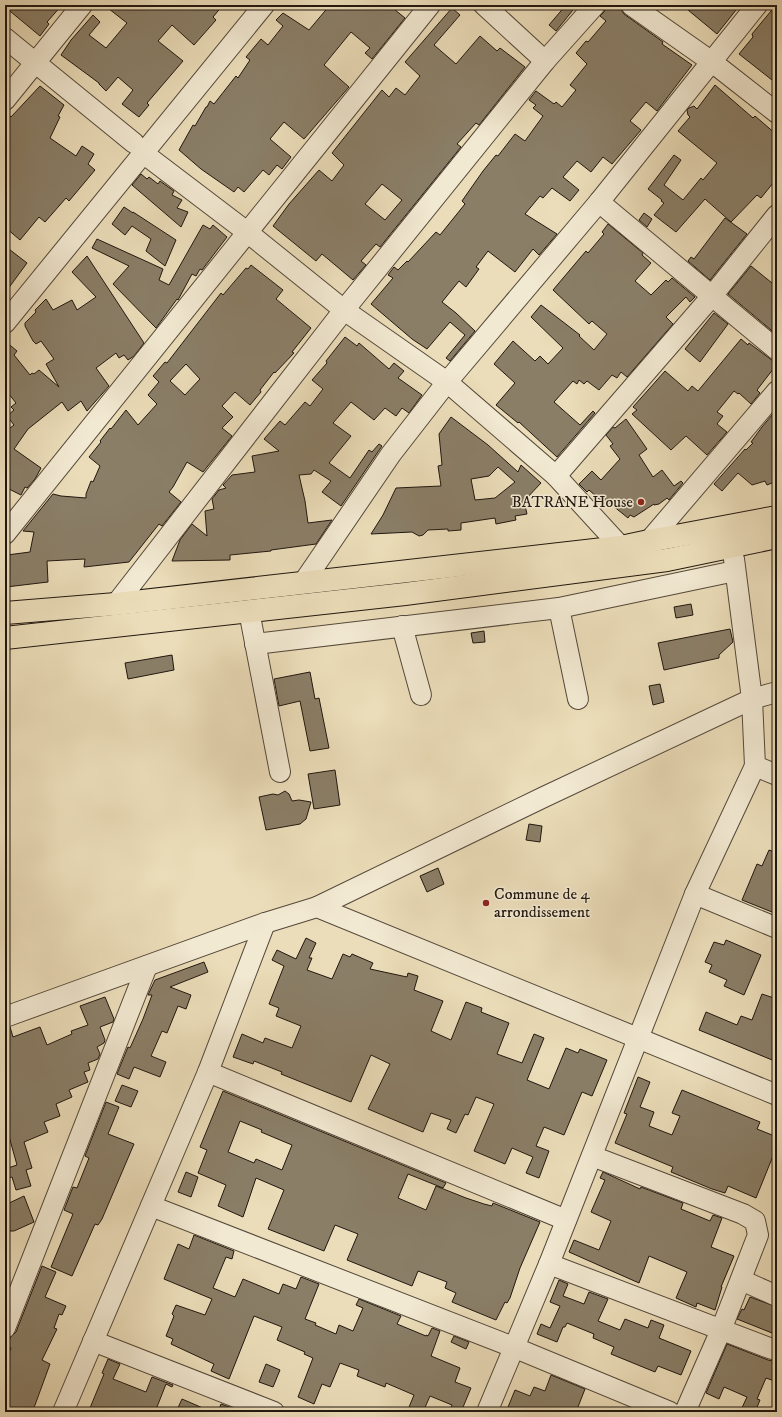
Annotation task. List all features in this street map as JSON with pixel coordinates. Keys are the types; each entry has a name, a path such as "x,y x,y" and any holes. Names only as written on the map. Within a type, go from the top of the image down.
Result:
{"highway":[{"path":"5,613 116,604 621,547 777,517"},
{"path":"5,638 405,594 667,560 777,537"}],"street":[{"path":"5,100 82,5"},
{"path":"5,324 246,5"},
{"path":"5,304 138,148 264,5"},
{"path":"5,534 430,5"},
{"path":"484,5 545,61"},
{"path":"116,604 344,310 545,61 595,5"},
{"path":"631,5 712,62 777,113"},
{"path":"303,583 391,454 447,382 599,202 757,5"},
{"path":"5,38 138,148 247,232 344,310 447,382 556,476 621,547"},
{"path":"599,202 777,350"},
{"path":"556,476 712,296 777,214"},
{"path":"649,541 777,391"},
{"path":"488,1412 549,1264 695,894 755,766 752,699 732,546"},
{"path":"255,644 559,608 735,572"},
{"path":"559,608 578,699"},
{"path":"248,612 280,772"},
{"path":"402,626 421,695"},
{"path":"5,1017 265,923 317,907 544,796 752,699 777,692"},
{"path":"755,766 777,775"},
{"path":"695,894 777,928"},
{"path":"317,907 777,1095"},
{"path":"63,1412 208,1072 265,923"},
{"path":"5,1328 147,966"},
{"path":"208,1072 566,1220"},
{"path":"592,1156 743,1214 755,1222 758,1235 721,1330 685,1412"},
{"path":"151,1206 514,1347 670,1412"},
{"path":"549,1264 772,1349"},
{"path":"740,1280 777,1296"},
{"path":"93,1341 274,1412"}],"building":[{"path":"5,5 62,5 47,22 49,24 40,36 5,7"},
{"path":"104,5 223,5 213,17 216,20 194,45 172,25 158,41 183,61 147,103 149,105 139,117 122,104 133,90 118,77 106,91 99,83 61,55 71,40 93,15 100,22 89,35 106,48 127,23"},
{"path":"330,5 389,5 405,18 372,59 365,53 370,48 351,32 324,65 349,87 304,139 284,122 270,139 291,157 282,169 277,165 269,175 263,170 244,192 238,187 234,192 201,169 179,150 193,125 195,126 210,101 214,104 236,76 238,78 250,60 246,57 261,39 268,45 283,26 276,20 283,13 309,30"},
{"path":"566,5 577,5 556,31 549,25"},
{"path":"607,5 618,5 624,14 692,65 657,111 646,102 630,121 641,130 612,164 603,157 591,172 577,161 563,177 579,190 570,201 552,188 543,198 540,196 525,214 557,234 539,255 533,249 515,272 488,251 476,267 479,269 466,287 459,281 442,302 475,331 450,361 446,358 465,335 450,322 427,349 412,339 371,304 393,278 388,275 394,267 398,270 407,261 408,262 436,232 440,235 465,204 462,201 483,171 496,155 498,156 515,134 525,141 543,116 533,108 536,105 529,100 536,91 554,104 556,102 562,107 576,90 570,85 587,64 576,53 586,41 588,42 606,21 600,16 604,12"},
{"path":"682,5 740,5 717,34"},
{"path":"776,5 777,74 772,80 739,54 753,37 752,34"},
{"path":"452,8 460,15 434,45 456,64 480,36 497,51 500,48 525,67 479,125 476,123 457,144 461,147 380,247 376,244 361,261 366,265 353,280 322,254 316,261 273,226 289,204 319,170 332,181 344,165 332,153 382,90 389,97 396,88 405,95 420,76 405,62","holes":["382,184 402,200 385,220 365,204"]},
{"path":"715,85 753,118 755,116 777,135 777,178 761,198 757,195 731,222 705,199 676,232 654,215 664,203 648,189 674,155 681,160 664,185 683,200 701,178 703,180 717,163 678,131 690,117 687,110 694,106 697,109"},
{"path":"40,86 64,105 58,116 60,117 50,138 76,156 82,146 94,154 88,164 95,170 69,201 66,198 45,222 39,217 20,240 5,227 5,121 10,116 11,117"},
{"path":"141,174 147,179 149,177 158,184 160,181 174,191 172,195 182,200 177,208 188,212 181,227 132,185"},
{"path":"124,207 176,240 165,266 146,251 151,239 132,226 125,235 112,224"},
{"path":"644,213 652,219 647,227 639,220"},
{"path":"725,218 747,234 710,280 688,261 691,257 694,259"},
{"path":"608,224 643,253 642,255 651,263 635,281 651,295 666,280 668,282 672,278 695,297 690,302 686,297 666,317 673,324 627,377 621,372 617,378 612,375 599,390 587,381 584,384 579,380 577,384 573,381 554,402 580,425 593,411 595,413 557,457 519,422 518,423 496,405 515,383 494,364 513,341 535,361 540,356 548,364 563,348 531,317 541,305 580,335 579,336 594,350 607,334 592,321 589,324 553,290 586,251 588,253 604,234 602,232"},
{"path":"203,225 210,229 213,225 227,237 202,270 200,269 196,276 192,274 178,300 177,299 156,328 113,284 129,266 92,248 97,239 163,269 159,280 169,285"},
{"path":"5,246 27,263 5,293"},
{"path":"87,256 144,343 134,356 128,360 124,355 119,358 116,353 96,368 109,386 87,411 81,401 68,411 62,402 28,429 14,449 41,468 35,479 27,488 25,487 21,495 5,487 5,432 14,425 7,416 14,410 11,407 16,403 5,389 5,341 17,351 14,355 30,375 39,370 59,387 46,364 54,359 41,341 36,344 33,341 25,326 25,323 46,299 53,310 72,300 77,310 96,297 72,272"},
{"path":"251,265 283,290 276,299 311,328 292,352 294,353 275,373 274,372 260,390 261,392 250,405 235,392 222,406 233,417 222,428 232,436 203,472 187,462 169,492 181,502 162,526 159,524 129,562 84,567 85,559 47,561 48,582 6,587 5,567 9,567 7,555 30,552 34,532 23,531 53,494 86,498 91,481 93,482 100,466 89,457 101,442 100,441 126,410 138,425 157,404 148,395 159,382 153,376 165,362 167,363 221,293 223,295 246,268 248,269","holes":["186,364 200,379 185,395 170,381"]},
{"path":"751,266 777,287 777,335 728,294"},
{"path":"714,313 728,324 700,362 685,349"},
{"path":"345,337 357,346 359,343 389,369 394,363 404,371 398,378 422,395 409,413 402,408 396,416 385,408 374,420 351,402 333,423 351,436 329,463 350,478 369,450 372,452 379,444 382,446 341,506 322,492 331,481 314,470 311,474 299,475 308,523 332,520 316,544 271,551 230,555 230,560 172,561 180,540 192,524 207,536 205,511 214,509 212,499 219,490 226,488 223,485 232,475 255,472 252,456 279,451 264,439 280,421 285,425 305,402 310,406 323,389 312,380 327,363 326,361"},
{"path":"741,339 748,345 749,343 777,364 757,390 760,393 751,404 739,393 738,394 734,391 717,412 723,416 717,424 727,432 707,455 686,436 671,450 632,414 637,410 633,407 665,371 688,391 692,386 698,391"},
{"path":"777,409 777,481 767,485 765,481 752,485 738,473 722,491 714,484 745,449 746,450 753,443 751,442"},
{"path":"451,417 488,445 518,472 521,465 541,483 524,501 527,514 515,516 516,520 496,524 495,518 461,523 461,530 428,530 423,535 419,536 412,532 371,534 383,515 396,488 441,486 438,466 442,465 439,434","holes":["498,467 515,482 495,498 475,500 471,479 489,476"]},
{"path":"626,419 647,449 639,455 653,477 662,470 674,486 681,481 683,483 669,500 667,498 659,504 654,504 634,517 630,515 628,518 607,501 605,504 589,490 587,492 579,484 592,471 601,480 620,459 610,446 613,444 606,435 613,427 615,428"},
{"path":"691,604 693,615 676,618 674,607"},
{"path":"730,629 733,642 719,655 719,658 664,670 658,643"},
{"path":"484,631 485,642 473,643 471,633"},
{"path":"172,655 174,670 128,679 125,663"},
{"path":"310,672 315,699 319,698 329,748 310,751 300,701 279,706 274,679"},
{"path":"660,684 664,702 653,705 649,686"},
{"path":"335,770 340,805 314,809 308,774"},
{"path":"285,791 289,794 292,801 299,800 311,802 306,819 300,824 266,830 259,797 273,794 278,795"},
{"path":"529,824 542,826 540,842 526,840"},
{"path":"769,850 777,853 777,914 742,900 757,864 762,866"},
{"path":"438,868 444,884 427,892 420,876"},
{"path":"306,938 316,943 309,958 312,958 307,970 332,979 343,954 350,957 352,954 373,963 370,969 407,977 408,973 418,976 414,990 443,1001 431,1031 451,1040 466,1002 482,1008 481,1012 509,1023 497,1054 522,1063 534,1034 544,1038 527,1080 549,1089 566,1048 578,1053 580,1049 607,1060 592,1096 582,1092 564,1135 544,1127 536,1146 549,1151 539,1178 526,1173 533,1157 512,1148 505,1164 474,1151 494,1104 476,1097 468,1115 465,1114 456,1133 447,1129 451,1120 431,1113 423,1132 368,1109 390,1064 371,1055 351,1102 281,1074 282,1072 254,1061 253,1064 233,1057 242,1034 263,1043 265,1038 292,1048 301,1026 276,1016 279,1008 269,1004 284,966 272,960 277,950 296,959"},
{"path":"726,940 761,955 744,995 724,986 727,980 709,972 712,965 705,962 714,942 724,945"},
{"path":"204,962 208,972 170,987 191,995 186,1009 178,1006 167,1033 162,1031 151,1056 166,1062 160,1077 134,1067 129,1079 117,1074 128,1047 130,1048 143,1019 152,995 148,995 155,980"},
{"path":"762,994 777,999 777,1062 699,1030 706,1012 737,1025 741,1016 752,1020"},
{"path":"105,997 114,1019 113,1022 100,1027 105,1040 104,1043 97,1047 100,1054 98,1059 88,1063 90,1070 84,1072 88,1082 69,1090 72,1097 56,1104 60,1116 44,1122 48,1132 24,1142 32,1168 26,1170 31,1186 16,1190 12,1177 5,1179 5,1169 17,1165 5,1122 5,1028 10,1027 13,1037 40,1027 47,1045 72,1034 71,1031 88,1025 80,1006"},
{"path":"638,1077 650,1082 640,1107 654,1112 649,1126 672,1135 680,1116 672,1113 682,1090 760,1122 757,1129 777,1137 777,1150 774,1157 773,1156 756,1198 728,1186 725,1193 712,1189 671,1172 673,1167 615,1143 627,1114 624,1113"},
{"path":"122,1085 138,1091 131,1107 115,1101"},
{"path":"223,1091 446,1183 443,1188 408,1174 398,1198 426,1210 436,1186 484,1204 492,1206 493,1203 540,1222 520,1268 510,1298 507,1303 505,1302 496,1320 452,1302 456,1293 445,1288 447,1282 418,1271 412,1286 347,1260 358,1234 335,1225 324,1251 268,1229 284,1190 256,1178 243,1217 218,1206 226,1185 198,1173 207,1150 200,1147","holes":["240,1121 262,1130 261,1132 292,1145 282,1170 256,1159 254,1163 228,1152"]},
{"path":"106,1102 119,1107 108,1134 134,1144 102,1219 98,1225 95,1224 72,1276 51,1267 73,1214 64,1210 73,1187 77,1188 89,1158 85,1156"},
{"path":"186,1172 198,1177 191,1197 178,1192"},
{"path":"603,1172 640,1189 641,1187 683,1203 681,1209 710,1221 713,1215 722,1218 711,1247 734,1256 721,1287 715,1310 697,1303 696,1307 676,1298 687,1272 649,1256 639,1283 569,1252 574,1240 599,1250 611,1221 591,1212 605,1180 600,1178"},
{"path":"24,1196 34,1222 14,1231 10,1231 5,1219 5,1205"},
{"path":"194,1235 234,1251 232,1259 226,1257 213,1288 235,1297 243,1279 279,1294 283,1284 296,1289 301,1277 319,1284 305,1319 336,1334 339,1325 353,1331 363,1308 356,1305 359,1299 401,1316 397,1324 426,1336 428,1336 432,1328 440,1331 431,1356 460,1368 455,1382 471,1388 461,1412 449,1412 452,1405 430,1396 423,1412 407,1412 414,1395 386,1383 385,1387 357,1376 359,1370 340,1363 330,1387 322,1384 314,1404 298,1397 313,1358 304,1354 305,1352 277,1340 282,1327 254,1316 229,1379 211,1371 214,1364 171,1344 173,1339 166,1336 174,1316 172,1314 176,1305 205,1315 212,1299 164,1279 178,1244 189,1249"},
{"path":"42,1266 56,1272 45,1297 66,1306 62,1315 59,1314 54,1328 57,1329 42,1360 50,1364 35,1405 31,1412 17,1412 5,1404 5,1361 11,1348 7,1346 10,1338 16,1332"},
{"path":"559,1280 568,1284 563,1296 584,1304 589,1292 608,1299 598,1321 620,1330 625,1319 648,1328 651,1320 664,1325 659,1338 691,1351 681,1375 658,1366 655,1372 611,1354 614,1347 593,1338 594,1334 567,1323 565,1327 563,1327 557,1342 537,1334 541,1324 550,1328 560,1306 550,1302"},
{"path":"750,1297 777,1307 777,1335 737,1319 742,1309 744,1310"},
{"path":"454,1336 469,1342 466,1349 451,1342"},
{"path":"727,1344 777,1362 777,1382 766,1378 757,1399 760,1400 755,1412 740,1412 747,1397 724,1387 719,1399 706,1393"},
{"path":"108,1359 120,1364 113,1379 146,1392 152,1377 173,1385 172,1387 166,1384 155,1412 100,1412 90,1408 104,1374 102,1373"},
{"path":"266,1364 280,1370 273,1387 259,1382"},
{"path":"551,1375 585,1389 576,1412 506,1412 515,1390 530,1396 534,1387 545,1391"},
{"path":"182,1399 212,1412 176,1412"},
{"path":"221,1404 243,1412 218,1412"}],"place":[{"name":"BATRANE House","path":"641,502"},
{"name":"Commune de 4 arrondissement","path":"486,903"}]}
